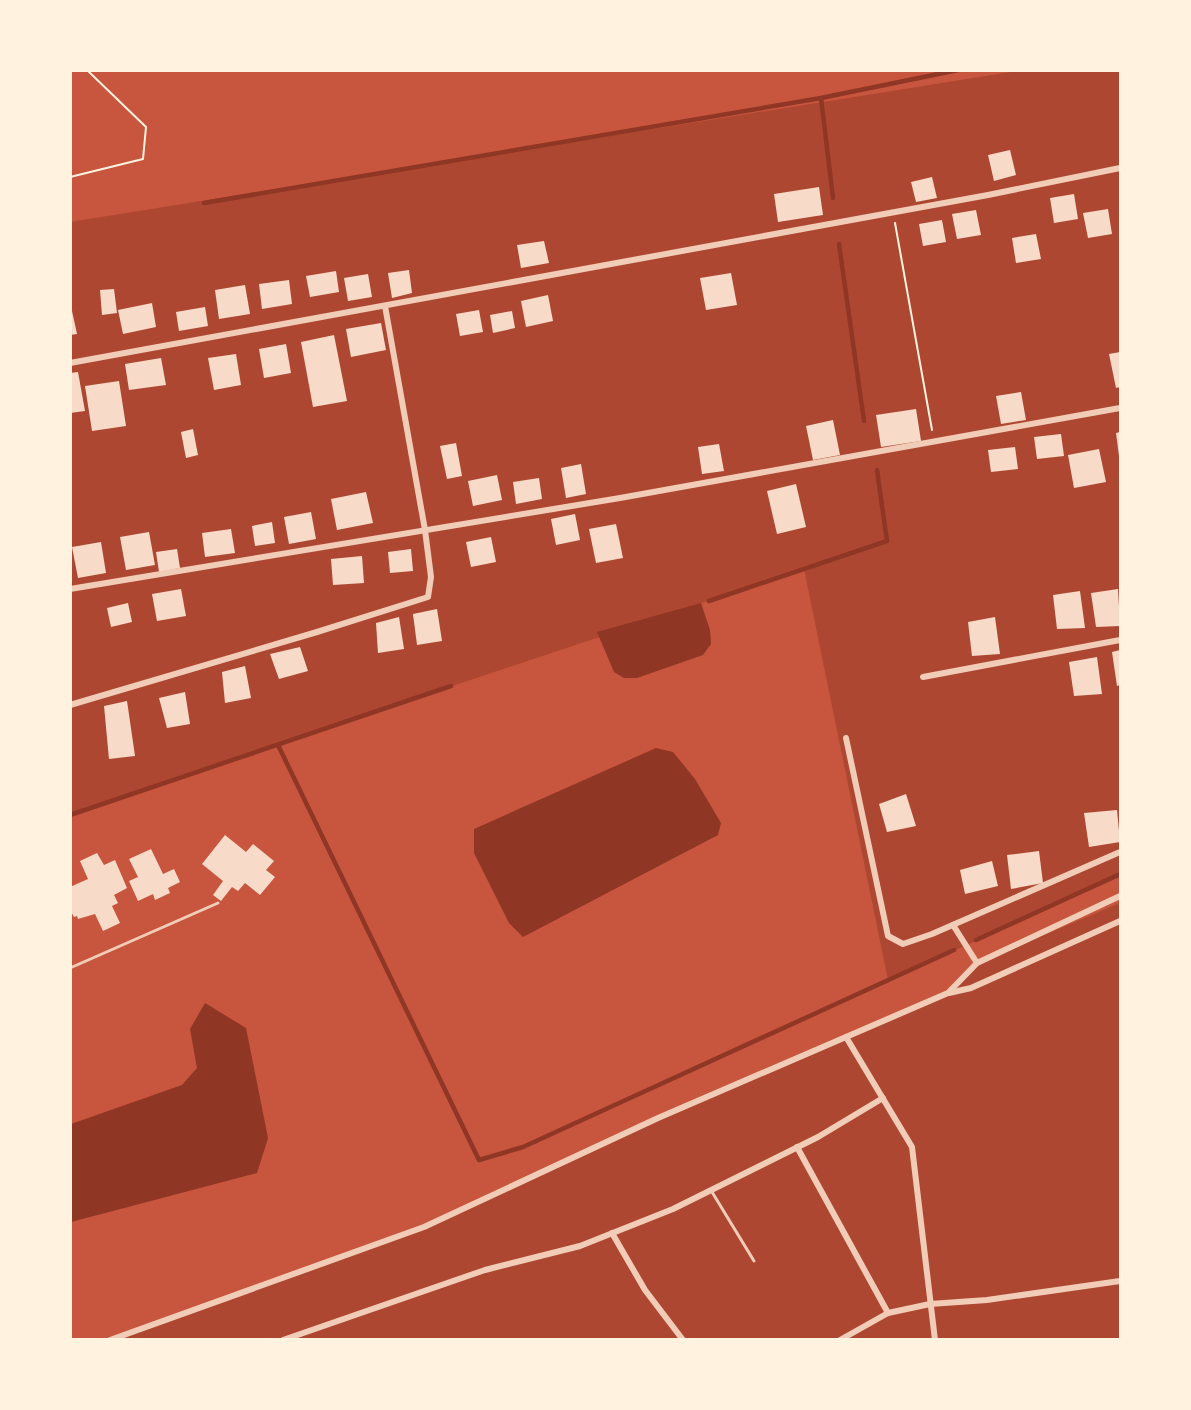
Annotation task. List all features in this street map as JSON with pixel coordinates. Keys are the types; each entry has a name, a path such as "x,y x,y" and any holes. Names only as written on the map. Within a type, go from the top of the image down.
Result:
{"street":[{"path":"70,363 893,212 1120,168"},
{"path":"70,705 428,597 431,577 425,530 385,306"},
{"path":"70,589 620,498 1120,408"},
{"path":"923,677 1120,640"},
{"path":"846,738 888,936 903,944 953,925 1120,852"},
{"path":"948,993 977,963 1120,896"},
{"path":"110,1340 424,1227 658,1118 948,993 971,988 1120,921"},
{"path":"953,925 977,963"},
{"path":"846,1037 912,1147 935,1340"},
{"path":"283,1340 485,1270 580,1246 673,1209 797,1147 883,1098"},
{"path":"797,1147 888,1313"},
{"path":"612,1233 645,1290 683,1340"},
{"path":"840,1340 888,1313 930,1304 987,1300 1120,1281"}],"lane":[{"path":"70,968 218,903"},
{"path":"711,1190 753,1261"}],"path":[{"path":"70,177 143,159 146,127 87,70"},
{"path":"893,212 934,442"}],"shaded area":[{"path":"1017,71 1120,71 1120,877 888,980 804,569 71,813 70,222"},
{"path":"701,603 710,630 711,644 703,655 637,678 624,678 614,672 597,632"},
{"path":"656,748 673,752 695,779 721,823 718,835 523,937 509,923 474,853 474,829"},
{"path":"1120,903 1120,1339 110,1340 424,1227 658,1118 948,993 977,963"},
{"path":"205,1003 246,1028 268,1138 257,1173 71,1222 71,1124 182,1085 197,1068 190,1029"}],"building":[{"path":"1010,150 1016,175 994,181 988,155"},
{"path":"932,177 937,198 916,202 911,182"},
{"path":"819,187 823,215 778,222 774,194"},
{"path":"1074,194 1078,219 1054,223 1050,198"},
{"path":"1108,209 1112,234 1088,238 1083,213"},
{"path":"976,210 981,235 957,239 952,214"},
{"path":"942,220 946,242 923,246 919,224"},
{"path":"1036,234 1041,259 1016,263 1012,238"},
{"path":"544,241 549,263 521,268 517,245"},
{"path":"409,270 412,293 392,298 388,273"},
{"path":"336,271 339,292 310,297 306,276"},
{"path":"731,273 737,305 706,310 700,278"},
{"path":"368,274 372,297 348,301 344,278"},
{"path":"289,280 292,304 262,309 259,284"},
{"path":"245,285 250,314 219,319 215,290"},
{"path":"114,289 117,313 102,315 100,290"},
{"path":"548,295 553,321 526,327 521,301"},
{"path":"70,302 77,334 70,335"},
{"path":"152,303 156,327 123,334 118,310"},
{"path":"205,307 208,326 179,331 176,312"},
{"path":"479,310 483,332 460,336 456,314"},
{"path":"512,311 515,328 493,333 490,315"},
{"path":"381,323 386,350 351,357 346,329"},
{"path":"334,335 347,401 313,407 301,342"},
{"path":"286,344 291,373 264,378 259,349"},
{"path":"1120,352 1120,387 1116,388 1109,354"},
{"path":"236,354 241,385 214,390 208,358"},
{"path":"161,358 166,385 129,390 125,364"},
{"path":"78,372 85,411 70,413 70,373"},
{"path":"119,381 126,426 92,431 85,386"},
{"path":"1021,392 1026,420 1001,424 996,396"},
{"path":"916,409 921,441 881,447 876,415"},
{"path":"833,420 840,455 813,460 806,426"},
{"path":"193,429 198,455 186,458 181,432"},
{"path":"1120,432 1120,456 1119,456 1116,433"},
{"path":"1061,434 1064,456 1037,459 1034,437"},
{"path":"456,443 462,476 447,479 440,446"},
{"path":"719,444 724,471 702,474 698,447"},
{"path":"1015,447 1018,469 991,472 988,450"},
{"path":"1099,449 1106,482 1074,488 1068,455"},
{"path":"581,464 586,494 566,498 561,468"},
{"path":"497,475 502,500 473,506 468,481"},
{"path":"539,478 542,499 516,504 513,482"},
{"path":"796,484 806,527 777,534 767,491"},
{"path":"366,492 373,523 337,530 331,499"},
{"path":"311,512 316,539 289,544 284,517"},
{"path":"575,514 580,540 556,545 551,519"},
{"path":"272,522 275,543 255,546 252,526"},
{"path":"616,524 623,558 596,563 589,529"},
{"path":"231,529 235,553 205,557 202,533"},
{"path":"149,532 155,565 126,570 120,537"},
{"path":"491,537 496,562 471,567 466,542"},
{"path":"101,542 106,573 78,578 72,547"},
{"path":"177,549 180,568 159,572 156,552"},
{"path":"411,549 413,571 390,573 388,552"},
{"path":"362,556 364,583 333,585 331,559"},
{"path":"181,589 186,616 157,621 152,594"},
{"path":"1118,589 1120,626 1096,627 1091,593"},
{"path":"1080,591 1085,628 1057,629 1053,595"},
{"path":"128,603 132,622 111,627 107,608"},
{"path":"437,609 442,641 417,645 413,614"},
{"path":"399,617 404,649 378,653 376,623"},
{"path":"995,617 1000,654 972,656 968,622"},
{"path":"300,647 308,671 279,679 270,654"},
{"path":"1120,650 1120,685 1117,686 1112,652"},
{"path":"1097,657 1102,694 1074,696 1069,662"},
{"path":"245,666 251,698 225,703 222,672"},
{"path":"185,692 190,724 167,728 159,698"},
{"path":"127,701 135,756 109,759 104,706"},
{"path":"906,794 916,826 887,832 879,804"},
{"path":"1117,810 1120,842 1089,847 1084,813"},
{"path":"225,835 246,852 253,844 274,861 266,870 275,877 260,895 245,883 238,891 232,887 221,901 213,895 223,881 202,864"},
{"path":"151,849 163,874 174,869 180,882 168,888 170,893 155,900 153,894 138,901 129,881 138,877 129,859"},
{"path":"1039,851 1043,883 1011,889 1007,855"},
{"path":"97,853 104,865 115,860 127,888 114,895 118,903 112,906 120,923 103,931 95,914 78,919 70,910 70,887 88,879 80,861"},
{"path":"992,861 998,886 965,894 960,870"}],"waterway":[{"path":"204,203 821,98 958,70"},
{"path":"821,98 833,198"},
{"path":"839,244 864,421"},
{"path":"709,601 887,541 877,470"},
{"path":"70,815 451,686"},
{"path":"278,745 479,1160 523,1147 954,950"},
{"path":"976,940 1120,874"}]}
